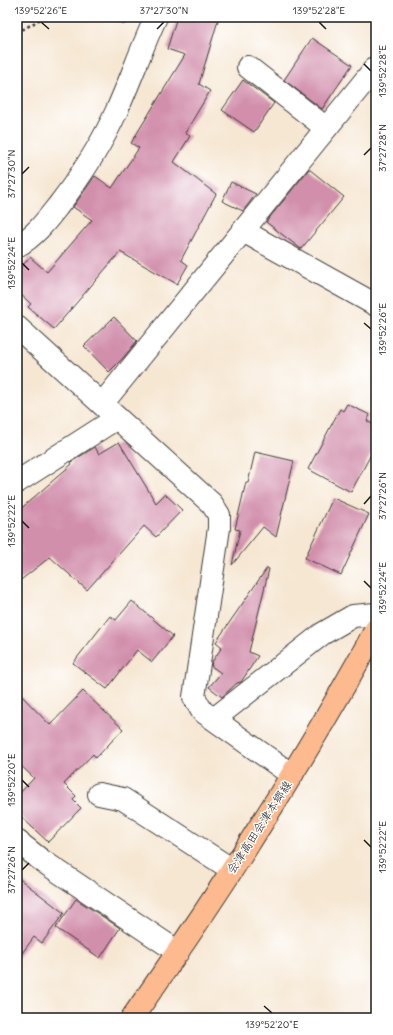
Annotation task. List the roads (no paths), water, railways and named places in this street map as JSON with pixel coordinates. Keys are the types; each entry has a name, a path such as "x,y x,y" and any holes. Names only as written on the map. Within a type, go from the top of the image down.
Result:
{"main road":[{"name":"会津高田会津本郷線","path":"132,1018 178,952 292,775 376,629"}],"street":[{"path":"17,246 44,223 63,199 95,153 118,110 156,17"},
{"path":"248,67 326,128"},
{"path":"17,482 109,411 243,230 376,67"},
{"path":"243,230 376,305"},
{"path":"17,327 212,504 219,515 219,528 194,697 202,711 292,775"},
{"path":"214,719 322,634 353,616 376,614"},
{"path":"99,794 123,799 231,869"},
{"path":"17,841 41,860 178,952"}]}
